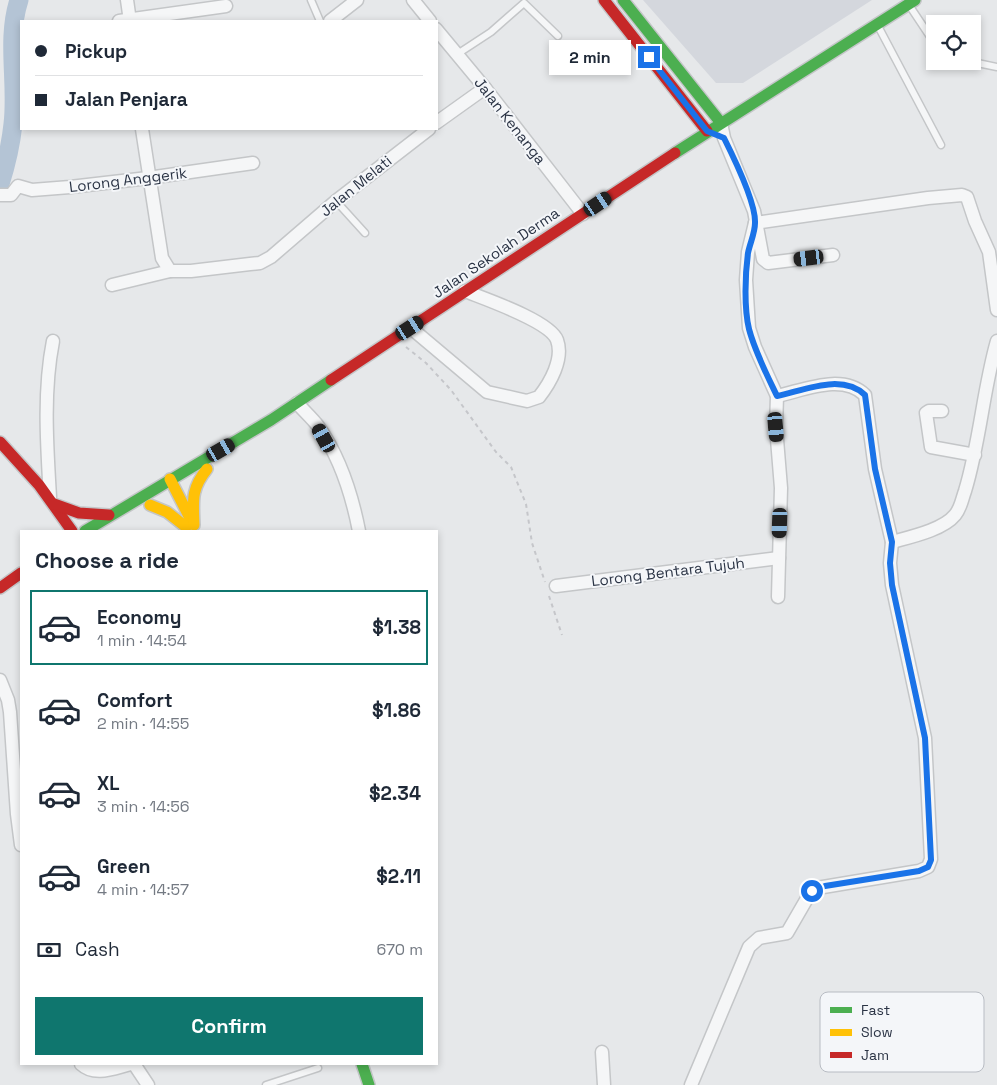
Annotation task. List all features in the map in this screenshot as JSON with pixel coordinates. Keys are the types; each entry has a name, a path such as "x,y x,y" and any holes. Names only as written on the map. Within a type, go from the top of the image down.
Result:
{"street":[{"path":"126,20 127,0"},
{"path":"331,20 357,0"},
{"path":"413,0 429,20"},
{"path":"604,0 707,131 724,138"},
{"path":"623,0 720,123 724,138 754,211 762,257 768,263 833,255"},
{"name":"Jalan Sekolah Derma","path":"107,530 150,505 168,486 297,403 707,131 912,2"},
{"path":"133,20 226,6"},
{"name":"Jalan Kenanga","path":"438,31 485,88 582,214"},
{"path":"438,122 485,88"},
{"path":"142,130 148,178 162,258 170,271"},
{"name":"Jalan Melati","path":"112,285 170,271 191,271 260,263 285,246 336,201 428,130"},
{"name":"Lorong Anggerik","path":"4,195 11,195 18,186 32,190 148,178 254,163"},
{"path":"755,224 962,194 969,203 989,252 997,310"},
{"path":"755,224 748,252 746,280 749,328 755,347 777,396 776,427 781,488 778,597"},
{"path":"410,328 487,392 527,401 539,398 556,371 558,340 550,329 520,313 465,291"},
{"path":"892,542 929,530 956,515 962,504 975,455 991,363 997,341"},
{"path":"53,342 48,370 48,398 52,501 58,530"},
{"path":"691,1085 749,947 755,941 759,938 787,933 809,895 817,888 919,871 925,869 930,863 927,753 892,585 890,563 892,542 875,469 865,395 858,388 840,383 777,396"},
{"path":"297,403 318,426 345,478 353,499 359,530"},
{"path":"942,411 926,413 929,444 934,448 975,455"},
{"name":"Jalan Sekolah Derma","path":"87,530 109,516 207,468 271,420"},
{"path":"0,442 28,470 71,530"},
{"path":"191,529 192,490 207,468"},
{"path":"168,486 191,529"},
{"path":"52,501 79,513 109,516"},
{"path":"150,505 167,512 191,529"},
{"name":"Lorong Bentara Tujuh","path":"550,587 779,558"},
{"path":"0,588 20,574"},
{"path":"0,595 8,594 20,585"},
{"path":"0,680 8,700 10,712 20,837"},
{"path":"602,1052 604,1085"},
{"path":"83,1065 92,1071 128,1065"},
{"path":"134,1065 148,1085"},
{"path":"362,1065 369,1085"}],"lane":[{"path":"311,0 320,20"},
{"path":"458,56 462,51 491,32 526,1 558,36"},
{"path":"912,2 926,28"},
{"path":"626,27 639,19"},
{"path":"877,25 941,145"},
{"path":"981,64 997,67"},
{"path":"336,201 364,233"},
{"path":"266,1085 318,1068"}],"path":[{"path":"395,338 426,363 451,390 496,452 511,467 526,504 532,543 550,587 562,635"}],"shaded area":[{"path":"643,0 872,0 743,83 716,83"}],"waterway":[{"path":"0,184 13,124 13,30 19,0"}],"traffic: fast":[{"path":"623,0 721,123"},
{"path":"675,153 915,0"},
{"path":"87,530 271,420 331,380"},
{"path":"362,1065 369,1085"}],"traffic: slow":[{"path":"194,525 194,495 198,483 207,469"},
{"path":"170,479 191,520"},
{"path":"150,505 167,512 186,527"}],"traffic: jam":[{"path":"604,0 707,131"},
{"path":"331,380 675,153"},
{"path":"0,442 39,485 71,530"},
{"path":"54,504 79,513 109,515"},
{"path":"0,588 20,574"}],"route":[{"path":"649,57 707,131 724,138 754,211 755,224 748,252 746,280 749,328 755,347 777,396 834,383 858,388 865,395 875,469 892,542 890,563 892,585 925,738 931,860 928,867 919,871 825,886 812,891"}]}
